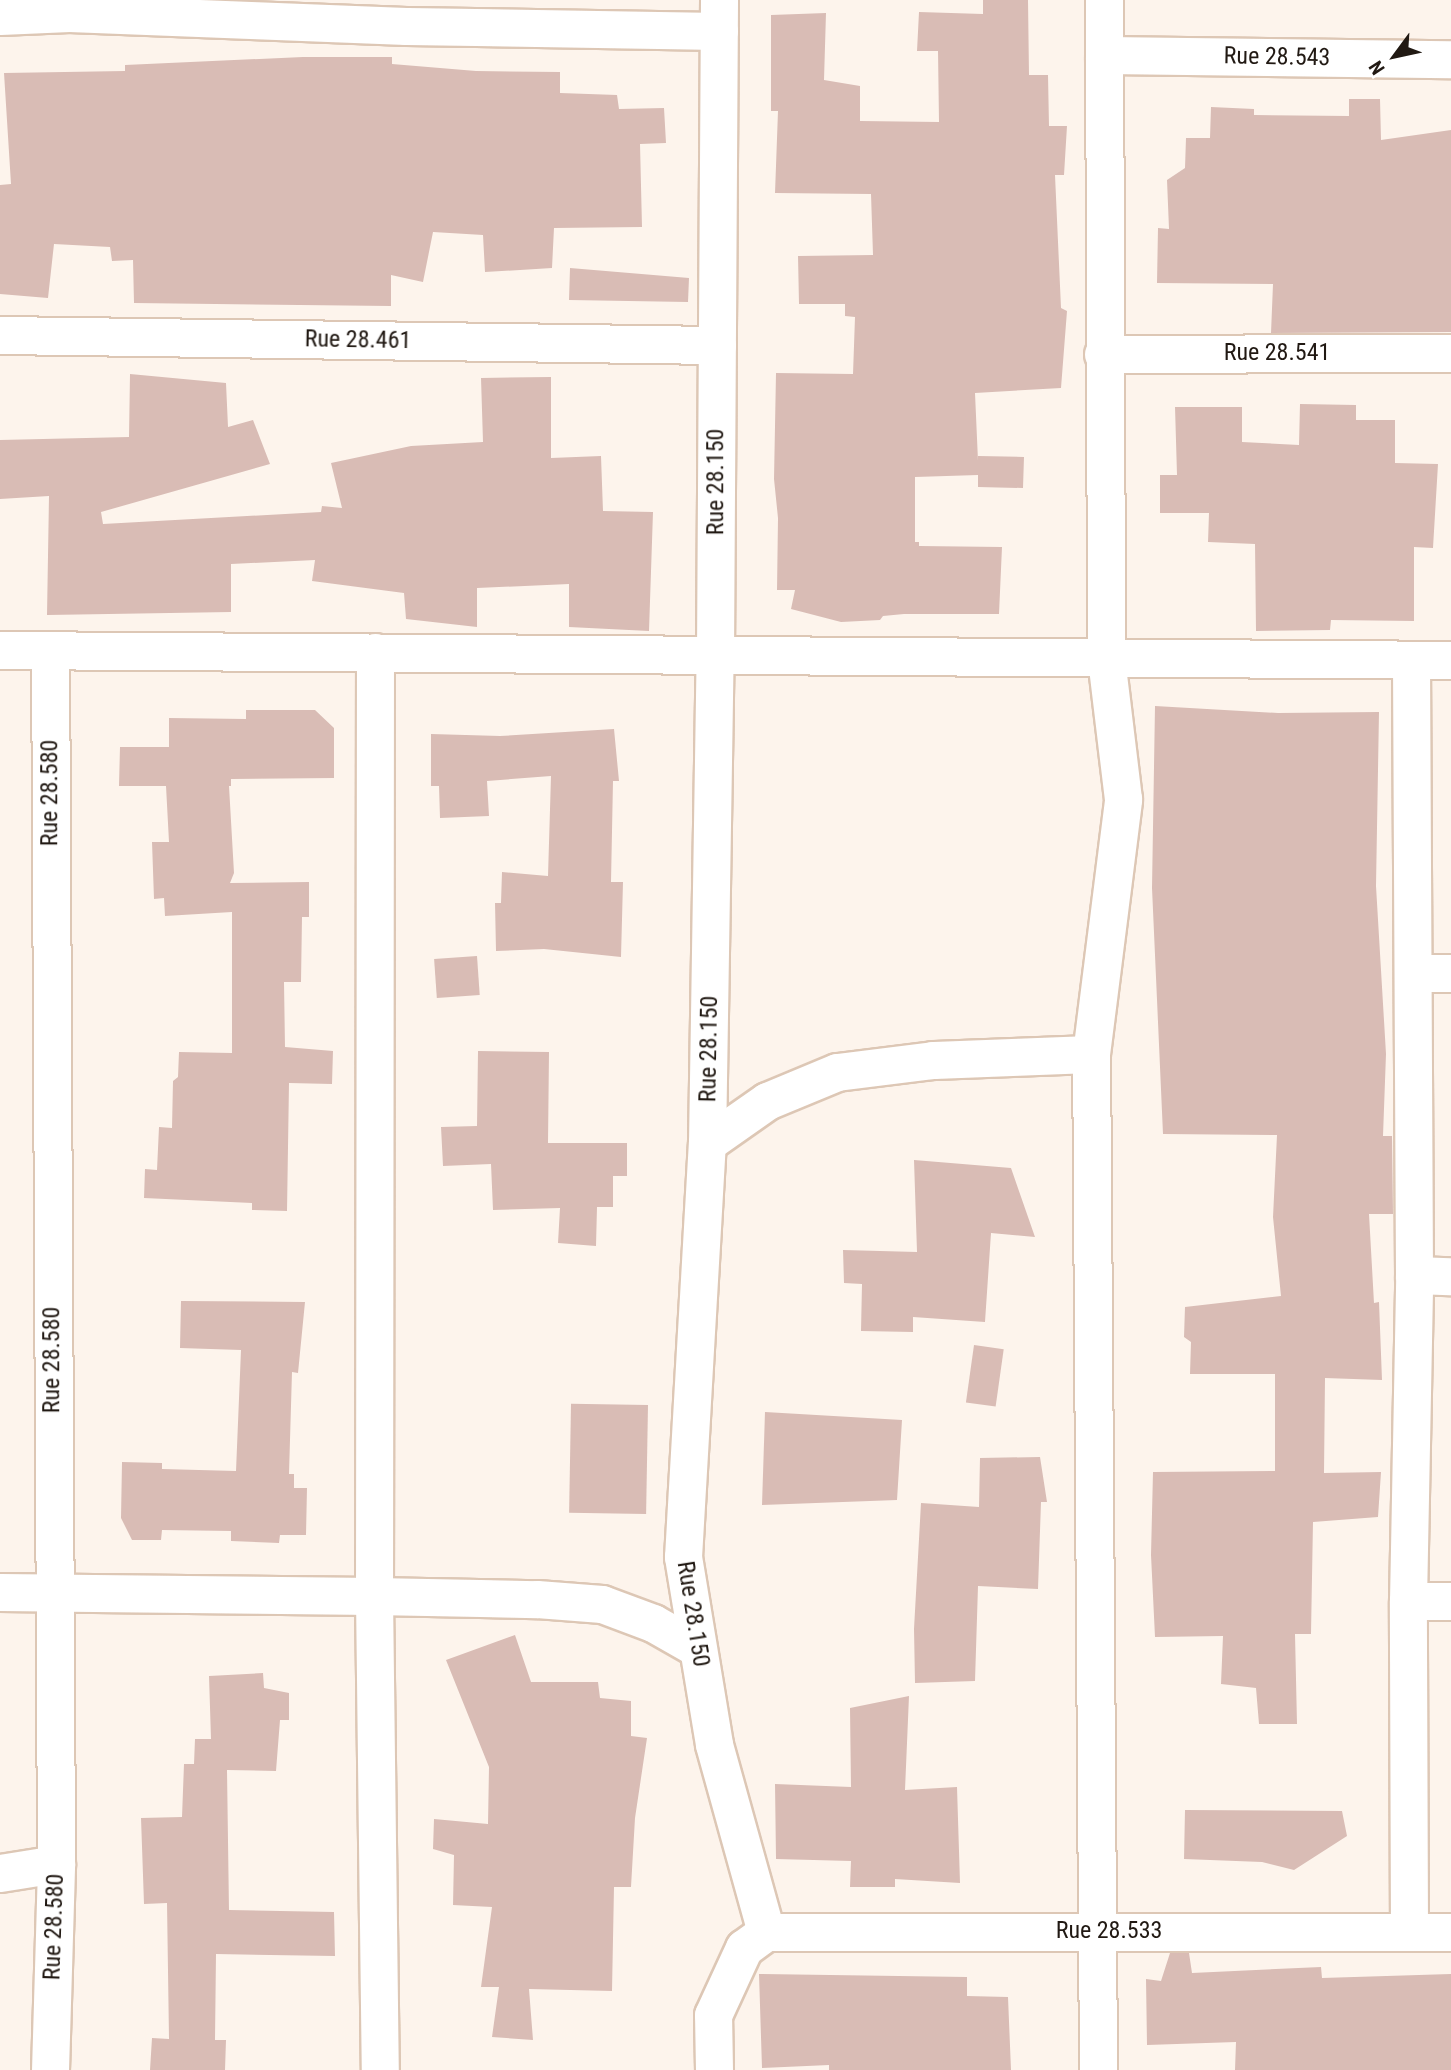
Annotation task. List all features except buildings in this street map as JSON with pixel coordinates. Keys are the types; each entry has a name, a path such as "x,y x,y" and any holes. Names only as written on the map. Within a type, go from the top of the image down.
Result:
{"street":[{"path":"1098,2070 1091,1054 1123,799 1106,659 1104,0"},
{"path":"0,16 69,7 719,15"},
{"name":"Rue 28.150","path":"719,15 715,655 707,1143 683,1557 714,1744 766,1932"},
{"name":"Rue 28.543","path":"1104,55 1451,59"},
{"name":"Rue 28.461","path":"0,335 717,345"},
{"name":"Rue 28.541","path":"1103,354 1451,353"},
{"path":"0,650 1451,660"},
{"name":"Rue 28.580","path":"50,650 55,1864 50,2070"},
{"path":"376,652 374,1595 380,2070"},
{"path":"1409,1931 1408,1601 1414,1275 1411,660"},
{"path":"1413,973 1451,973"},
{"path":"707,1143 767,1101 837,1072 933,1060 1091,1054"},
{"path":"1414,1275 1451,1276"},
{"path":"0,1592 374,1595 537,1599 603,1604 653,1623 697,1648"},
{"path":"1408,1601 1451,1601"},
{"path":"0,1873 55,1864"},
{"path":"714,2070 713,2015 744,1948 766,1932"},
{"name":"Rue 28.533","path":"766,1932 1451,1932"}]}
